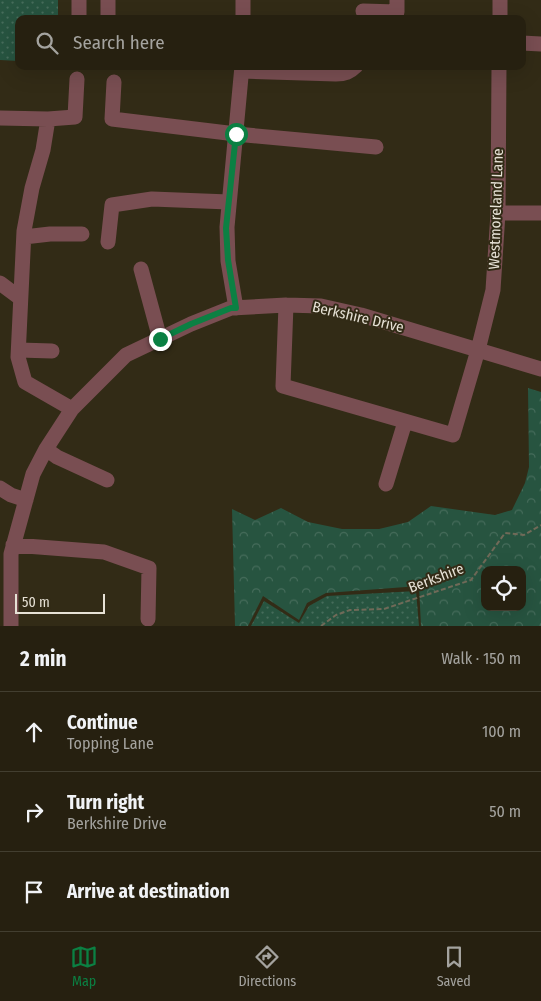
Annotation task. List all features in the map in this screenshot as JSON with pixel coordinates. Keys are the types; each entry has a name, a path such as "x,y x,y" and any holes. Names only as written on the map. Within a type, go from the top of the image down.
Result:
{"street":[{"path":"79,0 79,15"},
{"path":"108,0 108,15"},
{"path":"243,0 243,15"},
{"path":"363,10 397,12 398,0"},
{"path":"500,0 500,15"},
{"path":"526,43 541,44"},
{"path":"236,308 228,260 226,228 242,70"},
{"path":"261,70 336,74 345,74 353,70"},
{"name":"Westmoreland Lane","path":"405,422 452,435 478,350 493,290 498,213 499,70"},
{"path":"0,118 48,119 75,117 77,79"},
{"path":"114,82 112,119 236,134 376,147"},
{"path":"48,119 43,150 32,188 24,231 18,357 25,382 72,409"},
{"path":"108,242 112,205 152,199 229,202"},
{"path":"498,213 541,213"},
{"path":"24,237 50,234 82,234"},
{"path":"141,269 160,339"},
{"path":"0,283 20,298"},
{"path":"286,305 283,386 405,422 386,484"},
{"name":"Berkshire Drive","path":"11,626 8,551 33,474 46,449 72,409 126,355 191,324 231,308 286,305 321,306 361,315 541,369"},
{"path":"19,350 52,351"},
{"path":"46,449 56,457 107,480"},
{"path":"0,488 11,495 26,500"},
{"path":"8,551 104,552 149,568 148,619"}],"path":[{"name":"Berkshire","path":"321,626 336,616 350,610 384,609 471,580 505,533 524,534 541,525"}],"green space":[{"path":"0,0 58,0 58,15 15,15 15,61 0,60"},
{"path":"528,388 541,392 541,626 421,626 419,586 326,593 307,603 299,620 263,596 248,626 235,626 232,509 255,520 281,508 308,522 342,529 379,529 408,522 431,506 495,515 512,510 525,483 529,467"},
{"path":"416,591 419,626 251,626 264,601 299,623 309,606 327,596"}],"route":[{"path":"160,339 191,324 231,308 236,308 228,260 226,228 236,134"}]}
